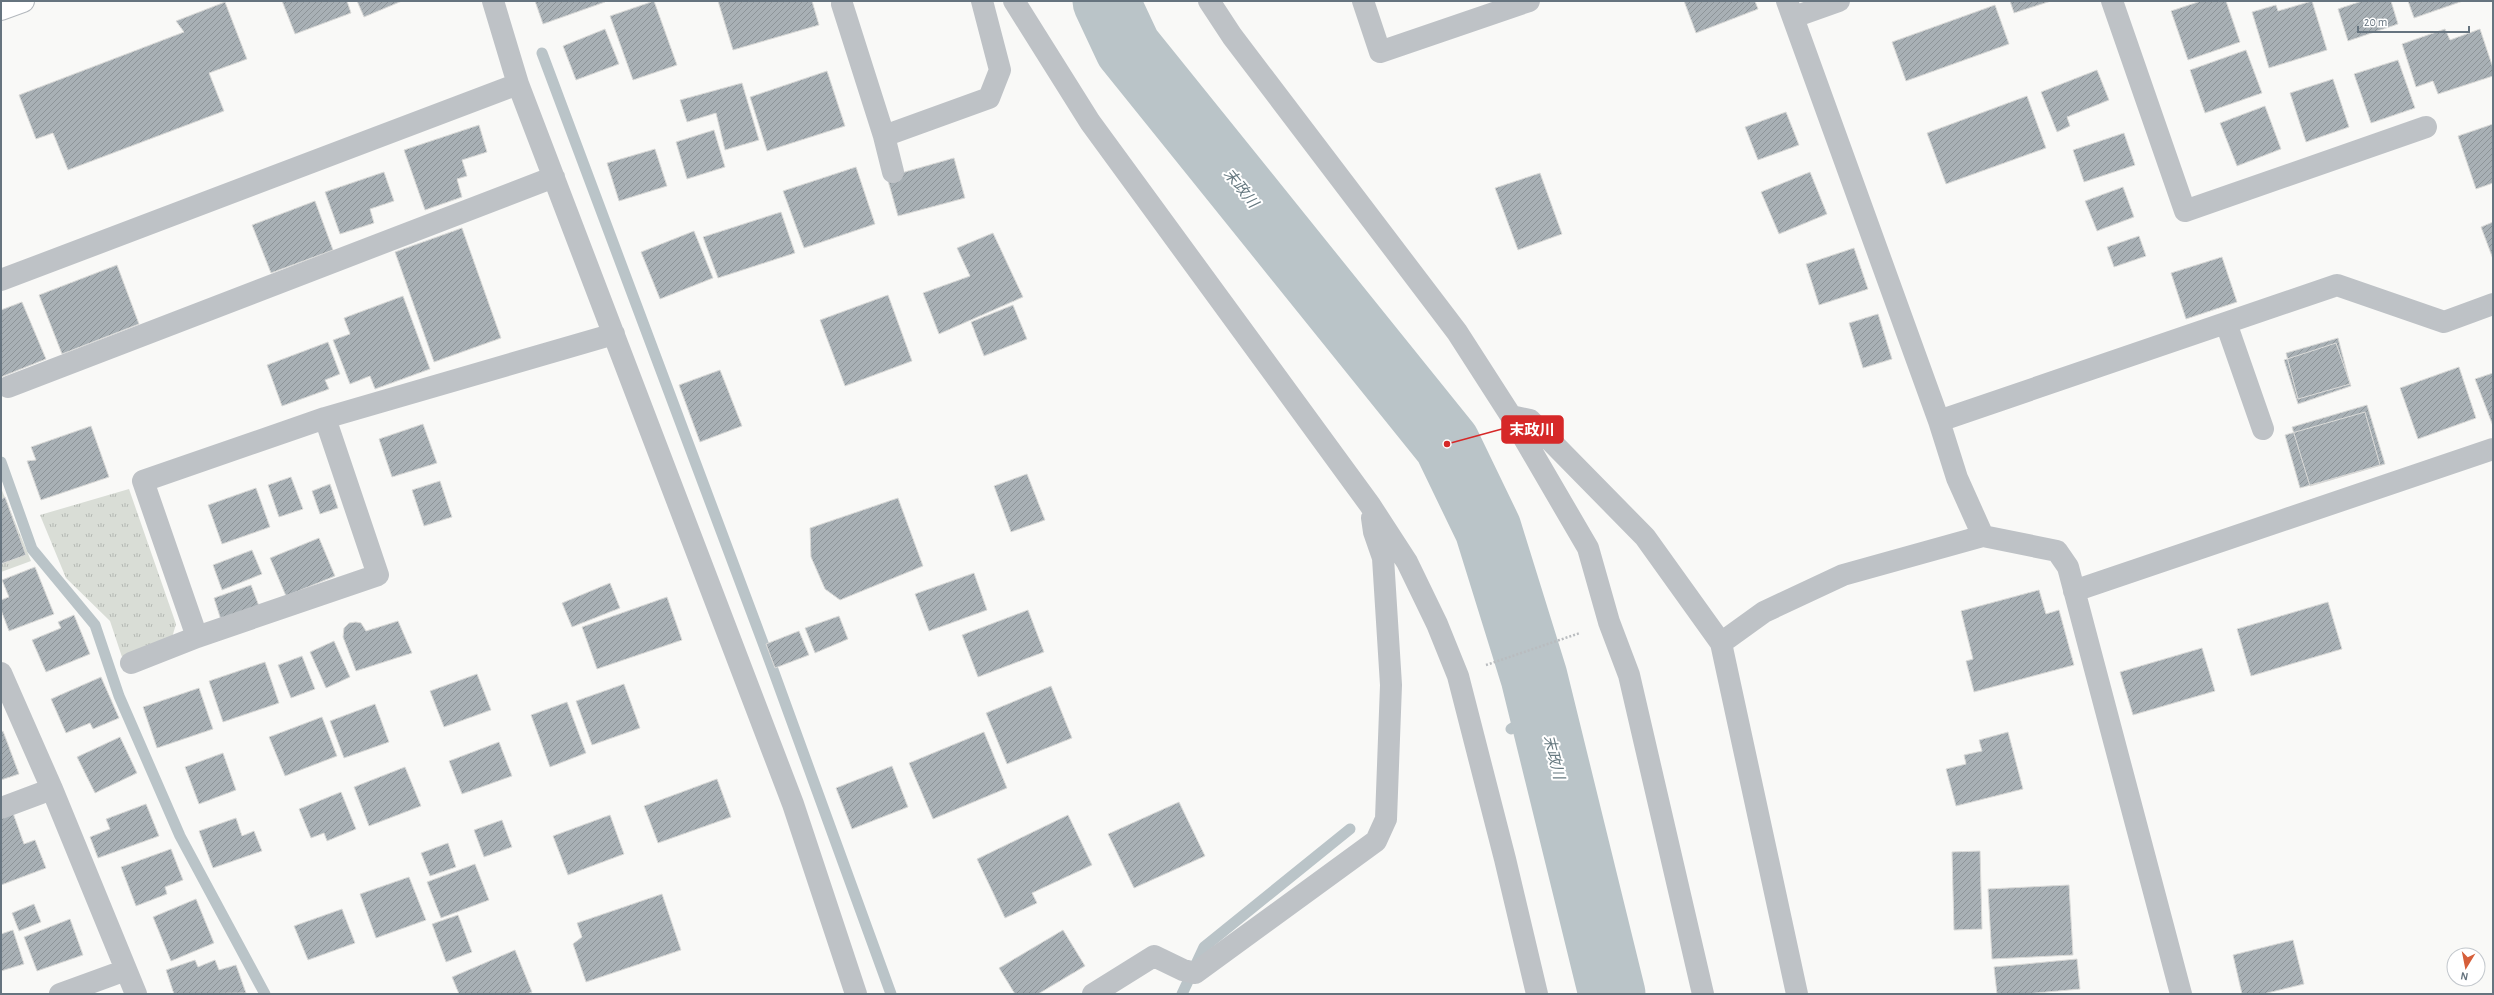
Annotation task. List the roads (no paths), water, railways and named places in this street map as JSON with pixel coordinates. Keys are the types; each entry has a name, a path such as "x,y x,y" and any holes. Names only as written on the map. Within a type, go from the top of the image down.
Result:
{"street":[{"path":"1,9 23,1"},
{"path":"493,1 518,84 793,804 856,994"},
{"path":"884,136 989,98 1000,70 982,1"},
{"path":"1014,1 1090,122 1370,505 1407,562 1437,624 1458,676 1505,858 1537,994"},
{"path":"1209,1 1232,36 1457,332 1511,416 1588,548 1609,622 1629,675 1703,994"},
{"path":"1363,1 1380,52 1529,1"},
{"path":"1839,1 1791,9 1939,421 1957,478 1983,536"},
{"path":"2112,1 2185,211 2426,127"},
{"path":"842,4 884,136 893,172"},
{"path":"1,280 518,84"},
{"path":"8,387 554,176"},
{"path":"1939,421 2337,285 2444,322 2493,304"},
{"path":"2226,323 2263,429"},
{"path":"197,637 143,481 325,418 614,334"},
{"path":"1511,416 1530,420 1646,537 1721,643 1797,994"},
{"path":"131,663 197,637 378,574 325,418"},
{"path":"2074,591 2493,449"},
{"path":"1093,994 1154,956 1190,971 1376,841 1386,819 1391,685 1383,558 1374,532 1370,505"},
{"path":"1721,643 1764,612 1842,575 1983,536 2057,551 2068,567 2181,994"},
{"path":"1,673 52,789 136,994"},
{"path":"1,808 52,789"},
{"path":"60,994 126,970"}],"waterway":[{"name":"末政川","path":"1106,1 1128,48 1447,444 1488,529 1534,677 1612,994"},
{"path":"542,53 772,667 891,994"},
{"path":"1,462 32,549 95,625 119,696 180,836 265,994"},
{"path":"1511,729 1542,710"},
{"path":"1182,994 1204,947 1350,829"}],"place":[{"name":"末政川","path":"1447,444"}]}
